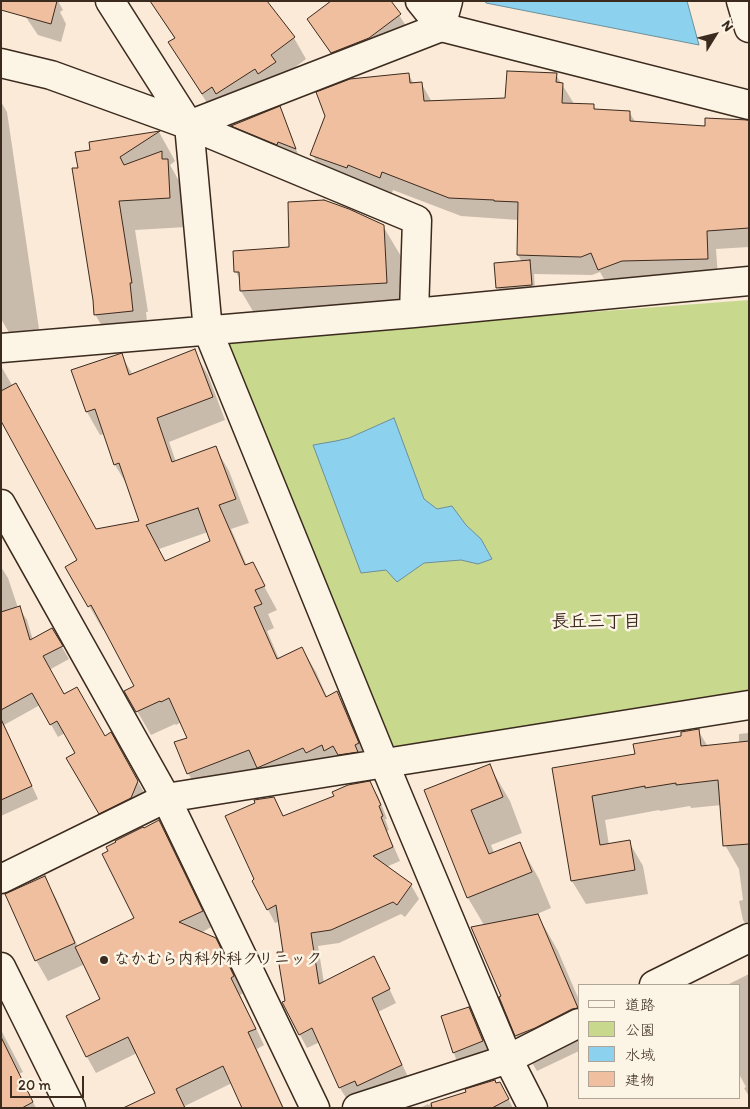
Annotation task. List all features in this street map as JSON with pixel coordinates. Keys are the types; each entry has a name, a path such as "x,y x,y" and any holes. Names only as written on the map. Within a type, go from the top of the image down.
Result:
{"street":[{"path":"110,1 189,125 208,332 384,763 508,1058 533,1108"},
{"path":"420,1 441,27"},
{"path":"441,27 448,1"},
{"path":"741,1 749,28"},
{"path":"189,125 441,27 749,105"},
{"path":"1,63 51,75 189,125 417,220 414,313"},
{"path":"1,348 208,332 749,281"},
{"path":"1,504 166,798 315,1108"},
{"path":"1,879 166,798 749,705"},
{"path":"656,984 749,938"},
{"path":"1,968 71,1108"},
{"path":"357,1108 508,1058 578,1023"}],"green space":[{"path":"749,300 749,698 388,756 227,351 231,342 426,326 437,318 463,316 479,322 519,318 529,311 562,307 578,313"}],"water":[{"path":"485,1 687,1 699,45 486,3"},
{"path":"394,418 424,499 437,509 452,506 466,525 481,539 492,559 478,564 461,560 424,563 397,582 386,570 361,573 313,445 349,438"}],"building":[{"path":"1,1 57,1 51,24 1,10"},
{"path":"150,1 267,1 295,37 271,55 276,62 258,74 255,69 216,94 212,87 202,94 168,42 175,38"},
{"path":"331,1 391,1 401,14 369,38 331,53 307,19"},
{"path":"507,71 557,73 556,82 563,83 562,103 594,104 594,109 630,111 630,121 705,126 705,118 749,120 749,228 707,231 708,259 622,261 598,270 591,253 581,257 517,255 518,202 449,198 382,172 380,178 348,165 347,168 310,155 325,116 316,92 350,79 409,73 410,83 422,82 424,101 505,98"},
{"path":"280,106 296,149 278,142 277,145 231,126"},
{"path":"160,131 120,157 124,165 162,151 162,159 168,159 170,198 119,201 132,283 130,283 133,311 94,315 72,168 78,168 75,152 90,150 89,142"},
{"path":"324,200 384,225 387,283 240,291 239,272 234,272 233,251 289,247 288,202"},
{"path":"530,260 532,285 496,288 494,263"},
{"path":"195,349 213,397 157,418 172,462 216,446 236,499 219,505 245,565 253,562 265,586 255,590 262,604 254,607 277,659 302,647 326,697 337,691 359,743 355,745 358,752 338,755 333,746 324,751 322,745 306,753 303,748 257,768 249,750 187,774 174,742 187,738 169,698 136,712 124,691 134,686 91,605 88,607 65,567 77,560 1,421 1,391 16,383 96,529 139,521 119,463 114,465 95,409 86,412 71,370 122,353 129,375","holes":["198,508 210,541 165,561 146,525"]},
{"path":"20,606 30,640 52,628 63,646 43,656 64,694 77,687 105,736 111,732 138,781 131,798 99,814 66,758 75,753 57,721 50,725 32,693 1,710 1,612"},
{"path":"1,719 32,786 1,800"},
{"path":"699,729 701,746 749,741 749,844 723,846 718,780 676,785 676,783 645,788 645,786 592,796 600,845 630,840 635,870 571,881 552,768 635,754 633,744 681,736 681,732"},
{"path":"490,764 503,797 471,810 489,854 520,842 532,872 467,898 424,790"},
{"path":"370,781 381,805 379,806 383,816 381,817 393,847 373,856 412,884 397,905 393,902 331,930 311,933 319,984 374,956 390,989 372,998 402,1065 357,1086 355,1081 339,1088 312,1028 299,1035 282,1002 285,1001 277,952 283,952 276,905 267,910 252,881 254,879 225,816 255,803 254,800 274,797 283,816 334,796 332,792 348,785"},
{"path":"159,820 203,911 179,922 216,938 234,976 231,978 256,1029 248,1032 283,1108 242,1108 223,1066 176,1089 185,1108 123,1108 155,1093 128,1037 86,1057 66,1016 100,999 75,947 134,918 102,854 108,851 106,847 115,841"},
{"path":"45,876 75,943 35,961 5,894"},
{"path":"538,914 578,1008 572,1009 515,1036 499,997 501,996 471,927"},
{"path":"469,1007 483,1041 453,1053 441,1016"},
{"path":"1,1037 33,1102 22,1108 1,1108"},
{"path":"495,1080 496,1083 500,1082 509,1099 492,1108 432,1108 431,1103 466,1092 465,1089"}],"place":[{"name":"なかむら内科外科クリニック","path":"104,960"}],"district":[{"name":"長丘三丁目","path":"596,622"}]}
